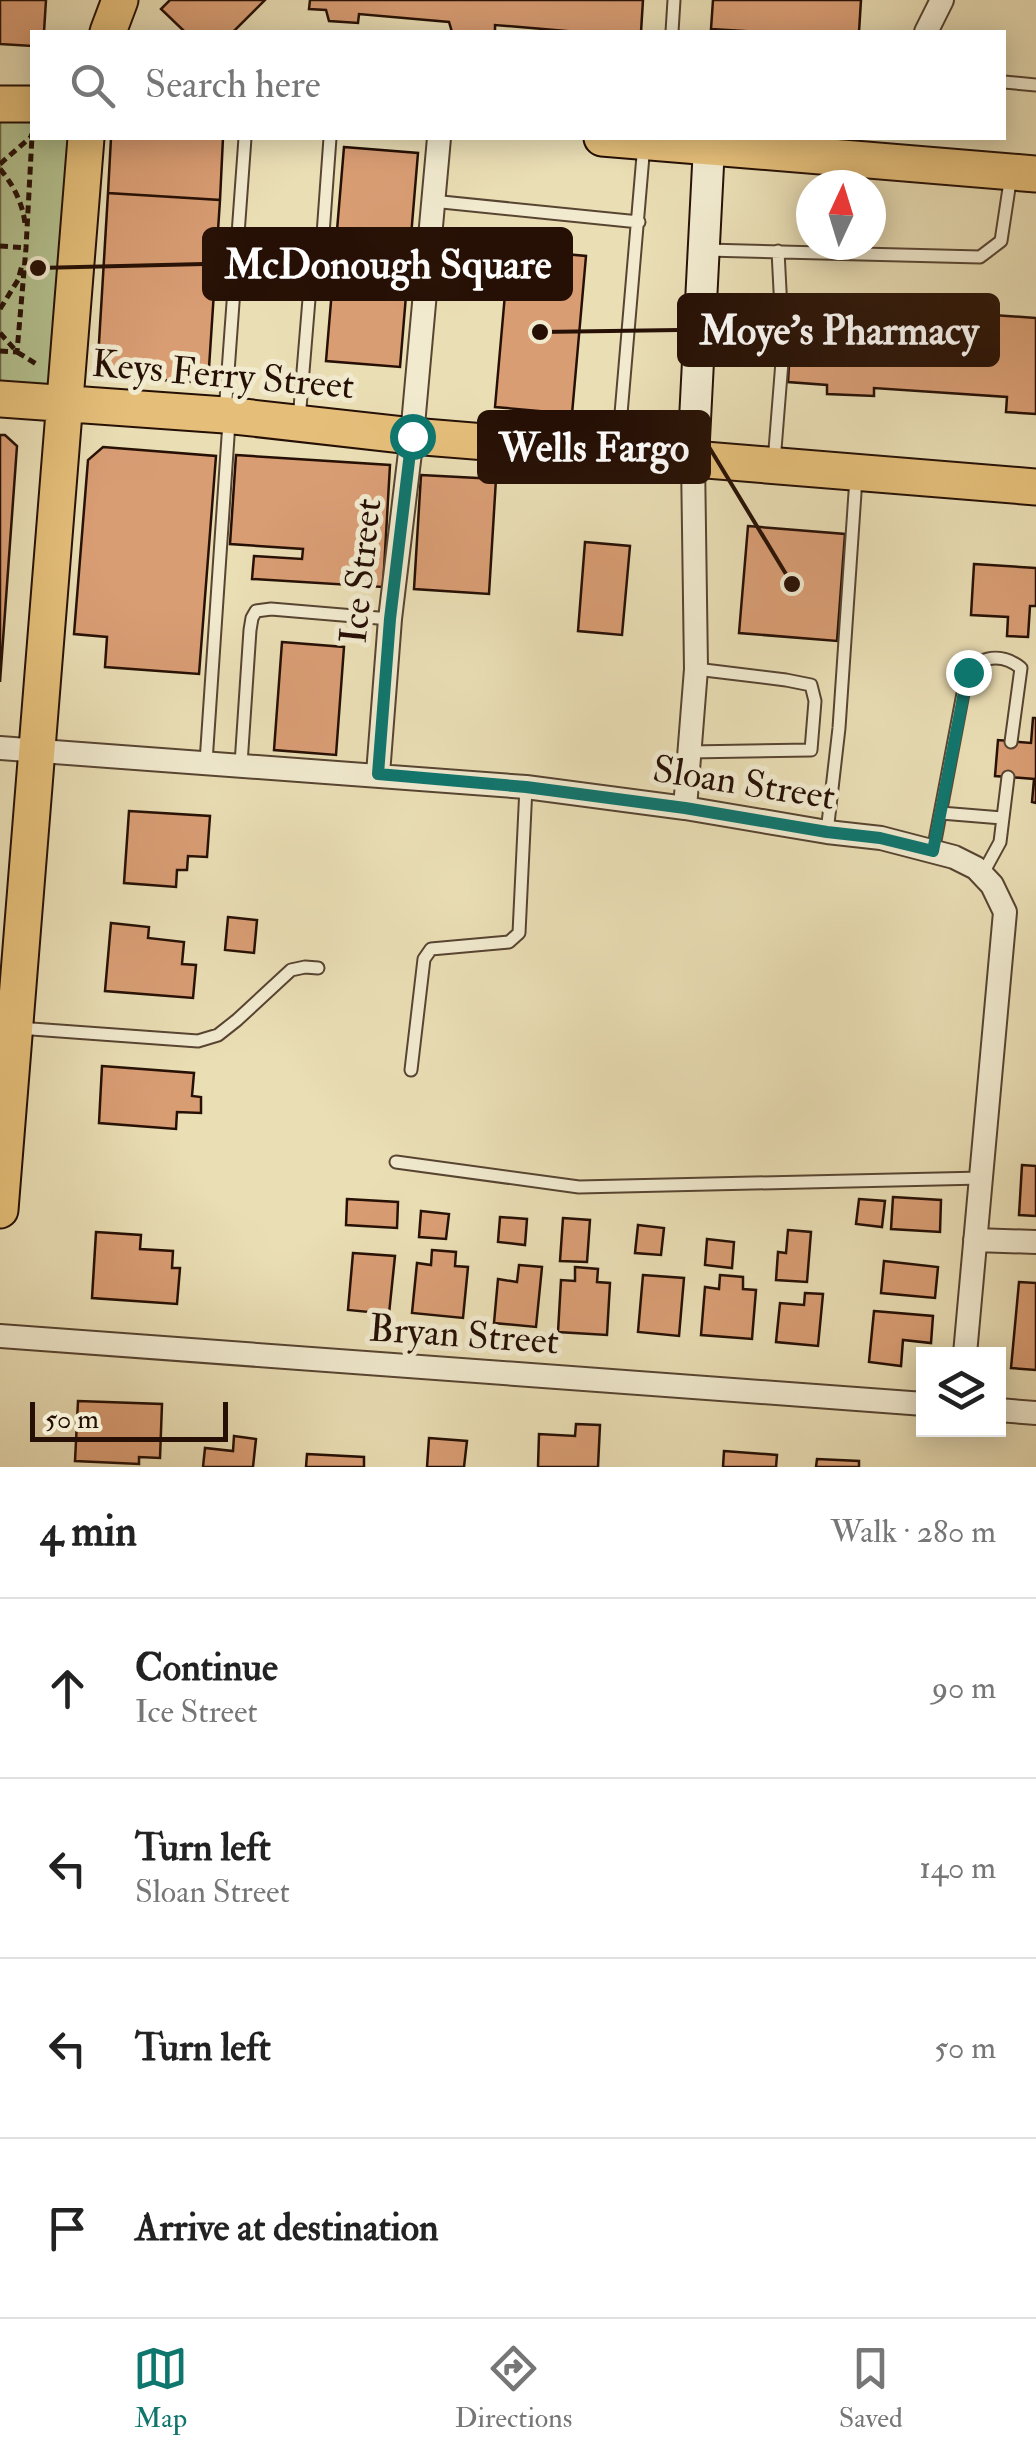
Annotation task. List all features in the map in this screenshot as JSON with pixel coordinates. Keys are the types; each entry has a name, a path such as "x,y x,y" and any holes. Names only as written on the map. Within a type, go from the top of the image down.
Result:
{"main road":[{"path":"109,30 121,0"},
{"path":"121,0 125,30"},
{"path":"0,1210 86,140"},
{"path":"658,140 875,148 1024,173"},
{"path":"693,459 703,250 718,144"},
{"name":"Keys Ferry Street","path":"0,399 1036,487"}],"street":[{"path":"927,30 942,0"},
{"name":"Ice Street","path":"378,774 439,140"},
{"path":"685,808 696,669 693,459"},
{"name":"Sloan Street","path":"0,748 526,787 880,838 954,857 982,875"},
{"path":"966,1347 1005,912 992,885 982,875"},
{"path":"976,1240 1036,1242"},
{"name":"Bryan Street","path":"0,1336 916,1403"},
{"path":"1006,1411 1036,1413"}],"lane":[{"path":"672,30 674,0"},
{"path":"1006,82 1036,85"},
{"path":"206,762 245,140"},
{"path":"298,424 310,287 322,248 330,140"},
{"path":"618,454 639,222 658,140"},
{"path":"703,250 980,257 1001,242 1024,173"},
{"path":"432,201 639,222"},
{"path":"773,466 783,349 778,251"},
{"path":"827,832 839,728 856,472"},
{"path":"241,764 250,630 256,612 270,608 390,619"},
{"path":"933,851 965,682 974,664 988,659 1013,662 1020,668 1011,742"},
{"path":"689,752 811,750 814,718 811,685 696,669"},
{"path":"982,875 1000,842 1008,777"},
{"path":"411,1070 424,959 431,949 509,942 518,934 526,787"},
{"path":"941,813 1002,818"},
{"path":"14,1027 198,1040 218,1035 291,970 318,968"},
{"path":"396,1162 579,1187 982,1178"}],"path":[{"path":"0,309 18,280 26,248 24,214 0,166 30,138"},
{"path":"17,352 32,140"},
{"path":"0,246 26,248"},
{"path":"0,333 17,352 38,365"},
{"path":"0,351 17,352"}],"green space":[{"path":"0,93 30,97 30,140 86,140 65,402 0,399"}],"building":[{"path":"0,0 46,0 44,30 30,30 30,46 0,44"},
{"path":"170,0 265,0 235,30 183,30 161,9"},
{"path":"310,0 643,0 641,30 495,25 495,30 451,30 449,22 359,14 358,23 329,21 326,10 309,9"},
{"path":"713,0 861,0 859,30 711,29"},
{"path":"111,140 223,140 220,200 108,193"},
{"path":"344,147 418,153 400,367 326,361"},
{"path":"108,193 220,200 208,383 97,376"},
{"path":"509,249 586,256 572,414 495,407"},
{"path":"851,310 878,312 877,323 950,328 951,312 1036,318 1036,414 1006,412 1007,397 874,388 874,396 827,394 827,385 788,382 792,315 851,319"},
{"path":"0,435 17,446 0,682"},
{"path":"103,447 216,456 199,674 105,667 107,637 74,634 88,460"},
{"path":"236,455 390,465 383,587 252,579 254,556 302,559 303,549 230,544"},
{"path":"421,475 496,479 489,594 414,589"},
{"path":"748,526 845,534 837,641 739,633"},
{"path":"585,542 630,546 622,635 578,631"},
{"path":"974,564 1036,568 1036,606 1030,606 1028,637 1007,636 1008,617 971,615"},
{"path":"282,642 344,647 336,755 274,750"},
{"path":"1033,718 1036,803 1032,802 1034,779 995,776 998,740 1031,743"},
{"path":"129,811 210,816 207,857 188,856 187,870 177,870 176,887 124,883"},
{"path":"228,917 257,920 254,953 225,950"},
{"path":"111,923 149,927 148,938 184,942 182,964 196,965 193,998 105,991"},
{"path":"102,1066 194,1073 192,1096 201,1097 201,1113 177,1112 176,1129 99,1123"},
{"path":"1022,1165 1036,1166 1036,1216 1019,1215"},
{"path":"893,1197 941,1200 940,1232 891,1229"},
{"path":"347,1199 398,1202 397,1228 346,1225"},
{"path":"859,1199 885,1201 882,1227 856,1224"},
{"path":"421,1211 449,1214 446,1239 419,1237"},
{"path":"500,1217 527,1219 525,1245 498,1242"},
{"path":"563,1218 590,1220 587,1262 560,1261"},
{"path":"638,1225 664,1228 661,1255 635,1253"},
{"path":"788,1230 811,1232 807,1282 776,1280 778,1252 786,1253"},
{"path":"96,1232 141,1235 140,1249 173,1251 172,1268 180,1268 177,1304 92,1298"},
{"path":"707,1239 734,1242 732,1268 705,1265"},
{"path":"432,1250 456,1252 455,1266 468,1267 463,1318 412,1313 417,1263 431,1265"},
{"path":"353,1253 395,1256 389,1314 348,1310"},
{"path":"884,1261 938,1267 935,1298 881,1293"},
{"path":"519,1265 542,1267 536,1327 494,1323 498,1279 517,1282"},
{"path":"575,1267 598,1269 597,1282 610,1283 607,1335 558,1332 561,1280 575,1281"},
{"path":"643,1275 684,1278 679,1336 638,1332"},
{"path":"720,1275 743,1277 743,1289 756,1290 752,1339 701,1335 705,1287 719,1289"},
{"path":"1019,1282 1036,1283 1036,1370 1011,1368"},
{"path":"805,1293 823,1294 818,1346 776,1342 780,1303 804,1305"},
{"path":"874,1311 933,1316 931,1343 903,1340 901,1366 869,1362"},
{"path":"78,1401 162,1404 160,1458 139,1457 139,1464 75,1461"},
{"path":"576,1424 600,1425 598,1467 538,1467 539,1434 575,1436"},
{"path":"234,1436 256,1439 253,1467 203,1467 205,1448 233,1451"},
{"path":"429,1438 467,1441 464,1467 427,1467"},
{"path":"724,1451 777,1455 776,1467 723,1467"},
{"path":"307,1454 364,1457 364,1467 306,1467"},
{"path":"817,1459 859,1461 859,1467 816,1467"}],"place":[{"name":"McDonough Square","path":"38,268"},
{"name":"Moye's Pharmacy","path":"540,332"},
{"name":"Wells Fargo","path":"792,584"}],"route":[{"path":"412,436 390,619 378,774 526,787 685,808 880,838 933,851 968,672"}]}
